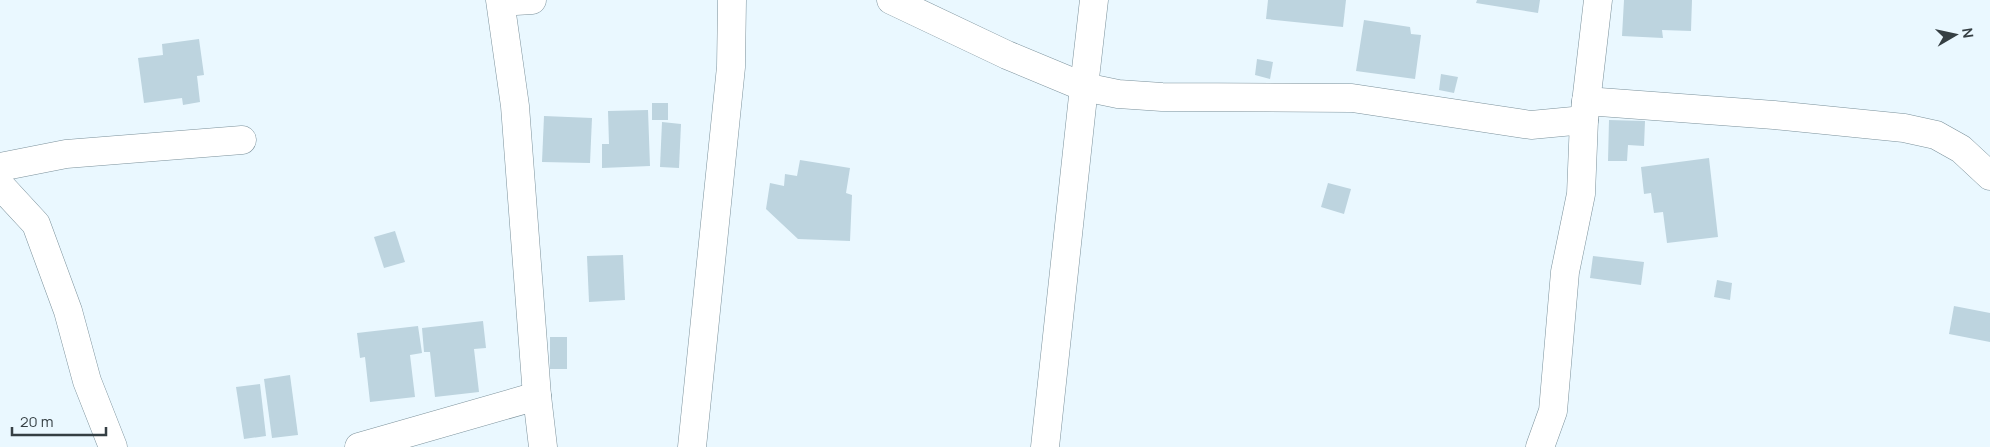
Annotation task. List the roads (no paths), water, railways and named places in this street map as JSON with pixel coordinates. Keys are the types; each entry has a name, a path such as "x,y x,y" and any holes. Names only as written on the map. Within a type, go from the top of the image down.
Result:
{"street":[{"path":"532,0 500,1 515,106 537,396 543,447"},
{"path":"692,447 731,67 732,0"},
{"path":"891,0 1007,55 1084,87 1118,94 1162,97 1352,98 1531,124 1585,111 1774,115 1904,128 1936,135 1961,149 1990,176"},
{"path":"1046,447 1094,0"},
{"path":"1540,447 1552,411 1565,272 1581,194 1585,111 1598,0"},
{"path":"0,167 66,154 242,140"},
{"path":"0,185 36,224 68,311 87,381 113,447"},
{"path":"360,447 537,396"}]}
